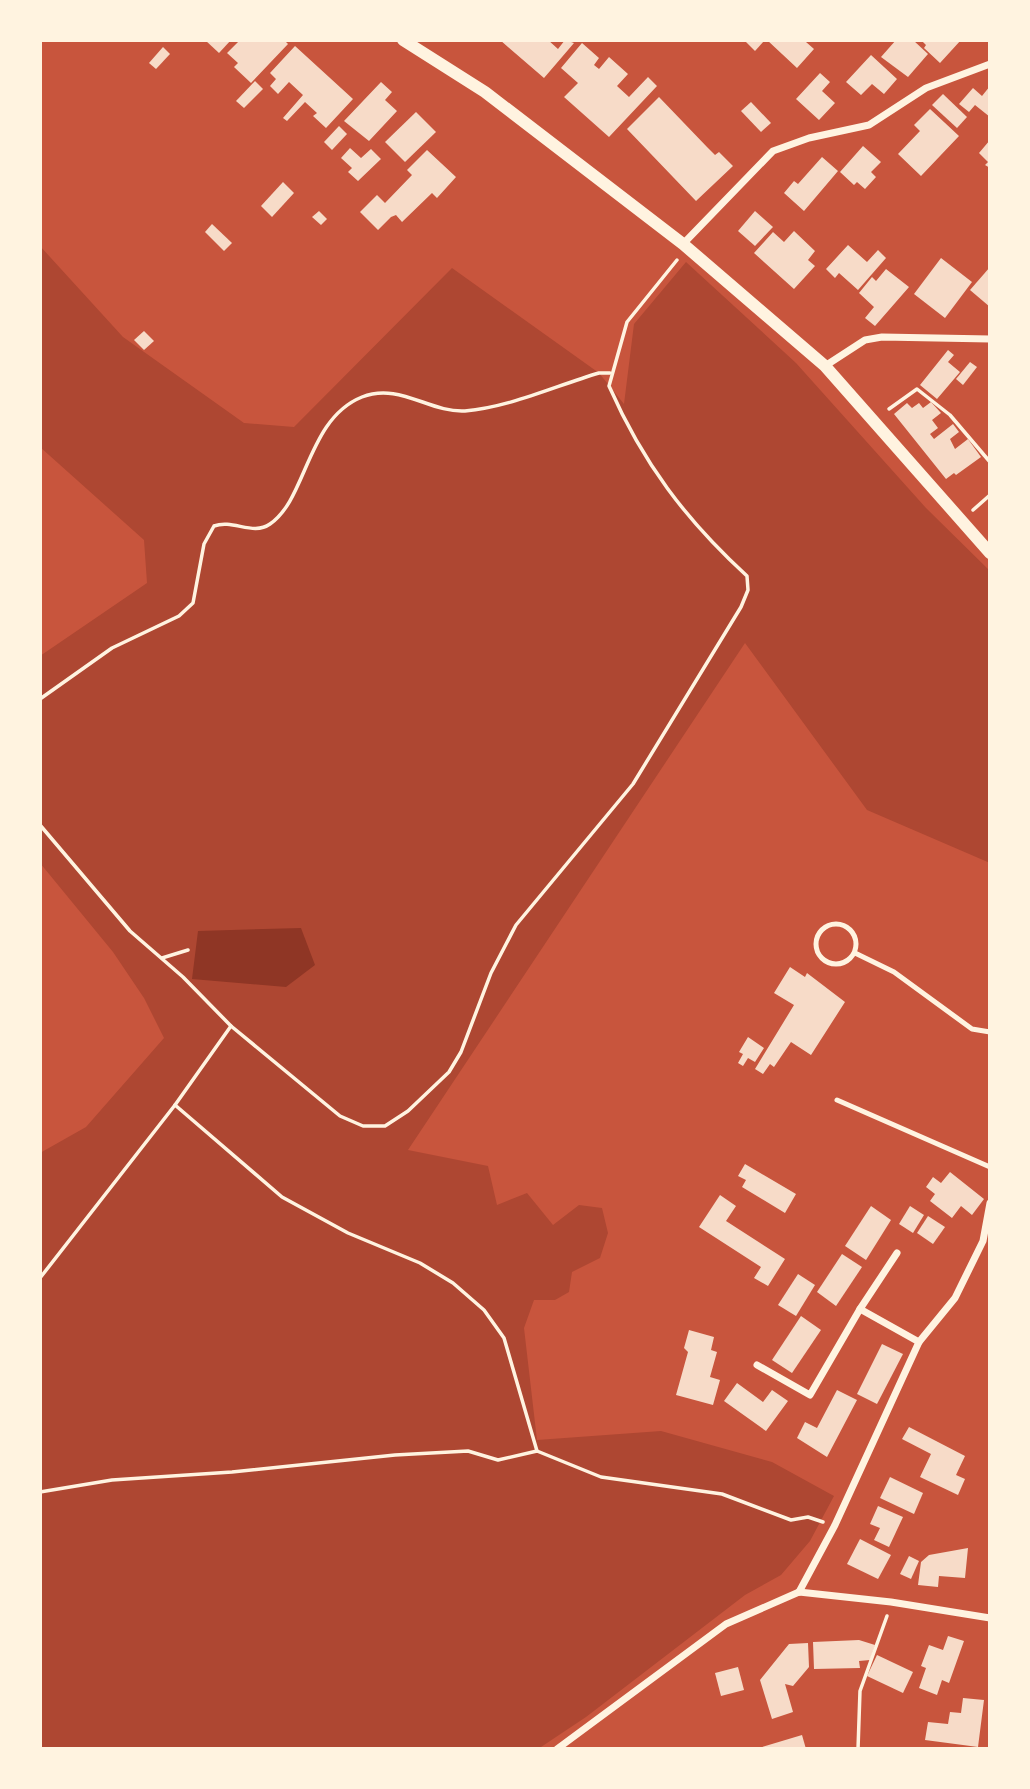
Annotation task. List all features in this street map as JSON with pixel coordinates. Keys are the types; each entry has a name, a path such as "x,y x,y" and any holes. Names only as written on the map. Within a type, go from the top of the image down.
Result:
{"street":[{"path":"403,40 485,92 683,248 825,366 990,553"},
{"path":"683,248 774,151 809,138 869,125 926,88 990,64"},
{"path":"825,366 864,340 881,337 990,339"},
{"path":"799,1592 835,1525 919,1342 955,1298 983,1241 990,1203"},
{"path":"757,1365 810,1395 897,1253"},
{"path":"860,1310 919,1342"},
{"path":"557,1749 726,1624 799,1592 891,1602 990,1618"}],"lane":[{"path":"828,925 848,928 856,939 855,953 846,962 827,963 815,947 818,934 828,925"},
{"path":"855,953 894,972 972,1028 990,1032"},
{"path":"837,1100 990,1167"}],"path":[{"path":"40,825 130,931 162,958 231,1026 340,1116 363,1126 385,1126 408,1111 449,1072 461,1052 491,972 516,925 633,784 741,607 748,590 747,576 704,536 650,467 609,386 627,322 683,248"},
{"path":"40,699 112,648 179,616 193,603 204,544 214,526 225,521 253,529 270,524 290,499 314,444 332,421 359,398 382,390 461,411 491,408 599,373 611,373"},
{"path":"889,409 917,389 950,415 990,462"},
{"path":"972,510 990,495"},
{"path":"162,958 188,950"},
{"path":"40,1278 175,1105 231,1026"},
{"path":"175,1105 282,1197 348,1233 419,1262 453,1283 485,1310 504,1338 537,1451"},
{"path":"40,1492 111,1480 232,1472 395,1455 468,1451 498,1460 537,1451 601,1477 722,1494 791,1520 808,1517 835,1525"},
{"path":"858,1749 860,1691 876,1652 891,1602"}],"shaded area":[{"path":"40,246 123,337 244,423 294,427 452,268 599,373 624,404 634,324 686,262 796,363 926,508 990,571 990,863 867,810 745,643 408,1150 488,1166 497,1205 527,1193 553,1225 579,1205 602,1208 608,1233 600,1258 572,1272 569,1292 555,1300 534,1300 524,1328 537,1440 661,1431 772,1462 834,1496 810,1541 781,1575 745,1595 586,1717 538,1749 40,1749 40,1153 86,1127 164,1038 144,998 113,952 40,863 40,656 147,583 144,540 40,447"},
{"path":"301,928 315,965 286,987 192,979 198,931"}],"building":[{"path":"205,40 231,40 219,53"},
{"path":"240,40 284,40 288,44 251,83 234,67 238,63 227,53"},
{"path":"500,40 548,40 558,49 565,40 574,43 544,78"},
{"path":"744,40 765,40 755,51"},
{"path":"767,40 808,40 806,42 814,49 797,68"},
{"path":"896,40 913,40 928,54 908,77 881,57"},
{"path":"921,40 961,40 940,63 924,48 926,45"},
{"path":"582,43 599,58 594,65 599,69 609,57 628,74 617,86 629,97 648,77 657,86 609,137 564,97 578,83 561,68"},
{"path":"295,46 353,99 326,128 313,116 317,113 305,102 287,121 283,118 303,95 289,82 278,94 270,86 276,79 270,73"},
{"path":"163,47 170,54 156,69 149,63"},
{"path":"871,55 897,79 884,94 872,84 861,95 846,82"},
{"path":"820,73 830,82 822,91 835,103 819,120 796,99"},
{"path":"255,81 263,89 244,108 236,101"},
{"path":"381,82 392,92 385,100 397,111 369,141 344,121"},
{"path":"990,86 990,117 975,105 969,112 959,104 973,88 982,96"},
{"path":"943,94 967,117 957,128 932,105"},
{"path":"659,97 715,155 719,152 733,166 696,201 627,129"},
{"path":"751,102 771,123 761,132 741,111"},
{"path":"930,109 959,136 921,176 898,154 920,131 914,125"},
{"path":"416,112 436,132 405,162 385,142"},
{"path":"339,126 347,134 332,150 324,142"},
{"path":"990,140 990,168 985,165 988,162 979,153"},
{"path":"863,146 881,162 871,172 876,177 865,189 857,182 854,185 840,172"},
{"path":"350,148 361,158 371,149 381,159 358,181 348,172 352,168 341,158"},
{"path":"427,150 456,177 437,198 432,193 402,222 396,215 378,230 360,212 377,195 385,203 412,175 407,170"},
{"path":"822,157 838,171 804,211 784,193 794,181 798,184"},
{"path":"283,182 294,193 272,217 261,206"},
{"path":"319,211 327,219 321,225 312,217"},
{"path":"755,211 773,227 755,246 738,231"},
{"path":"212,224 232,243 224,251 205,232"},
{"path":"794,231 815,251 808,260 815,266 794,289 754,253 773,232 784,242"},
{"path":"848,245 867,262 878,250 886,258 858,290 839,273 835,278 826,269"},
{"path":"941,258 972,282 945,318 914,294"},
{"path":"990,267 990,307 970,290"},
{"path":"886,269 909,287 875,326 865,318 874,307 859,293 872,277 876,281"},
{"path":"144,331 154,341 144,350 134,340"},
{"path":"948,350 954,355 948,362 960,372 937,399 920,385"},
{"path":"970,362 977,367 963,385 956,379"},
{"path":"931,402 941,413 932,420 938,428 930,434 934,439 953,424 959,432 950,439 955,449 968,439 981,457 946,479 894,414 907,403 912,408 919,403 923,408"},
{"path":"790,967 805,977 807,973 845,1002 811,1055 791,1042 774,1067 770,1064 763,1074 755,1069 794,1005 774,993"},
{"path":"748,1037 764,1048 755,1062 748,1058 743,1066 738,1063 743,1054 739,1052"},
{"path":"745,1164 796,1194 785,1213 742,1187 746,1180 738,1176"},
{"path":"950,1172 984,1199 972,1215 961,1206 952,1218 930,1201 935,1194 926,1187 933,1177 941,1183"},
{"path":"720,1195 736,1206 726,1221 785,1259 768,1286 754,1278 761,1267 699,1227"},
{"path":"871,1206 891,1220 866,1260 845,1246"},
{"path":"910,1206 924,1215 913,1233 899,1224"},
{"path":"928,1216 945,1227 933,1244 917,1233"},
{"path":"842,1254 862,1267 836,1306 817,1292"},
{"path":"798,1274 815,1285 796,1316 778,1305"},
{"path":"801,1316 821,1330 792,1373 772,1360"},
{"path":"689,1330 714,1337 711,1350 717,1352 710,1377 720,1380 713,1405 676,1395 688,1352 684,1348"},
{"path":"882,1344 903,1354 877,1404 857,1394"},
{"path":"737,1383 763,1402 772,1390 788,1401 766,1431 724,1401"},
{"path":"837,1390 857,1400 827,1457 797,1438 805,1422 817,1428"},
{"path":"909,1427 965,1456 956,1475 965,1479 958,1495 920,1477 931,1454 902,1439"},
{"path":"890,1477 923,1493 914,1514 880,1498"},
{"path":"878,1506 903,1517 889,1547 874,1540 880,1528 870,1524"},
{"path":"860,1539 891,1555 878,1579 847,1564"},
{"path":"968,1548 965,1578 939,1576 938,1587 918,1585 921,1562 929,1555"},
{"path":"909,1556 919,1561 911,1579 900,1574"},
{"path":"948,1636 964,1641 949,1683 942,1680 937,1695 919,1688 926,1668 921,1666 929,1645 943,1650"},
{"path":"859,1640 875,1645 870,1660 859,1661 860,1668 814,1669 813,1642"},
{"path":"808,1643 809,1667 793,1686 785,1684 793,1712 772,1719 760,1680 789,1644"},
{"path":"877,1655 913,1672 903,1693 867,1676"},
{"path":"738,1667 744,1690 721,1696 715,1673"},
{"path":"963,1698 984,1700 978,1747 925,1740 928,1722 948,1724 950,1712 961,1713"},
{"path":"802,1735 806,1749 759,1748"}]}
